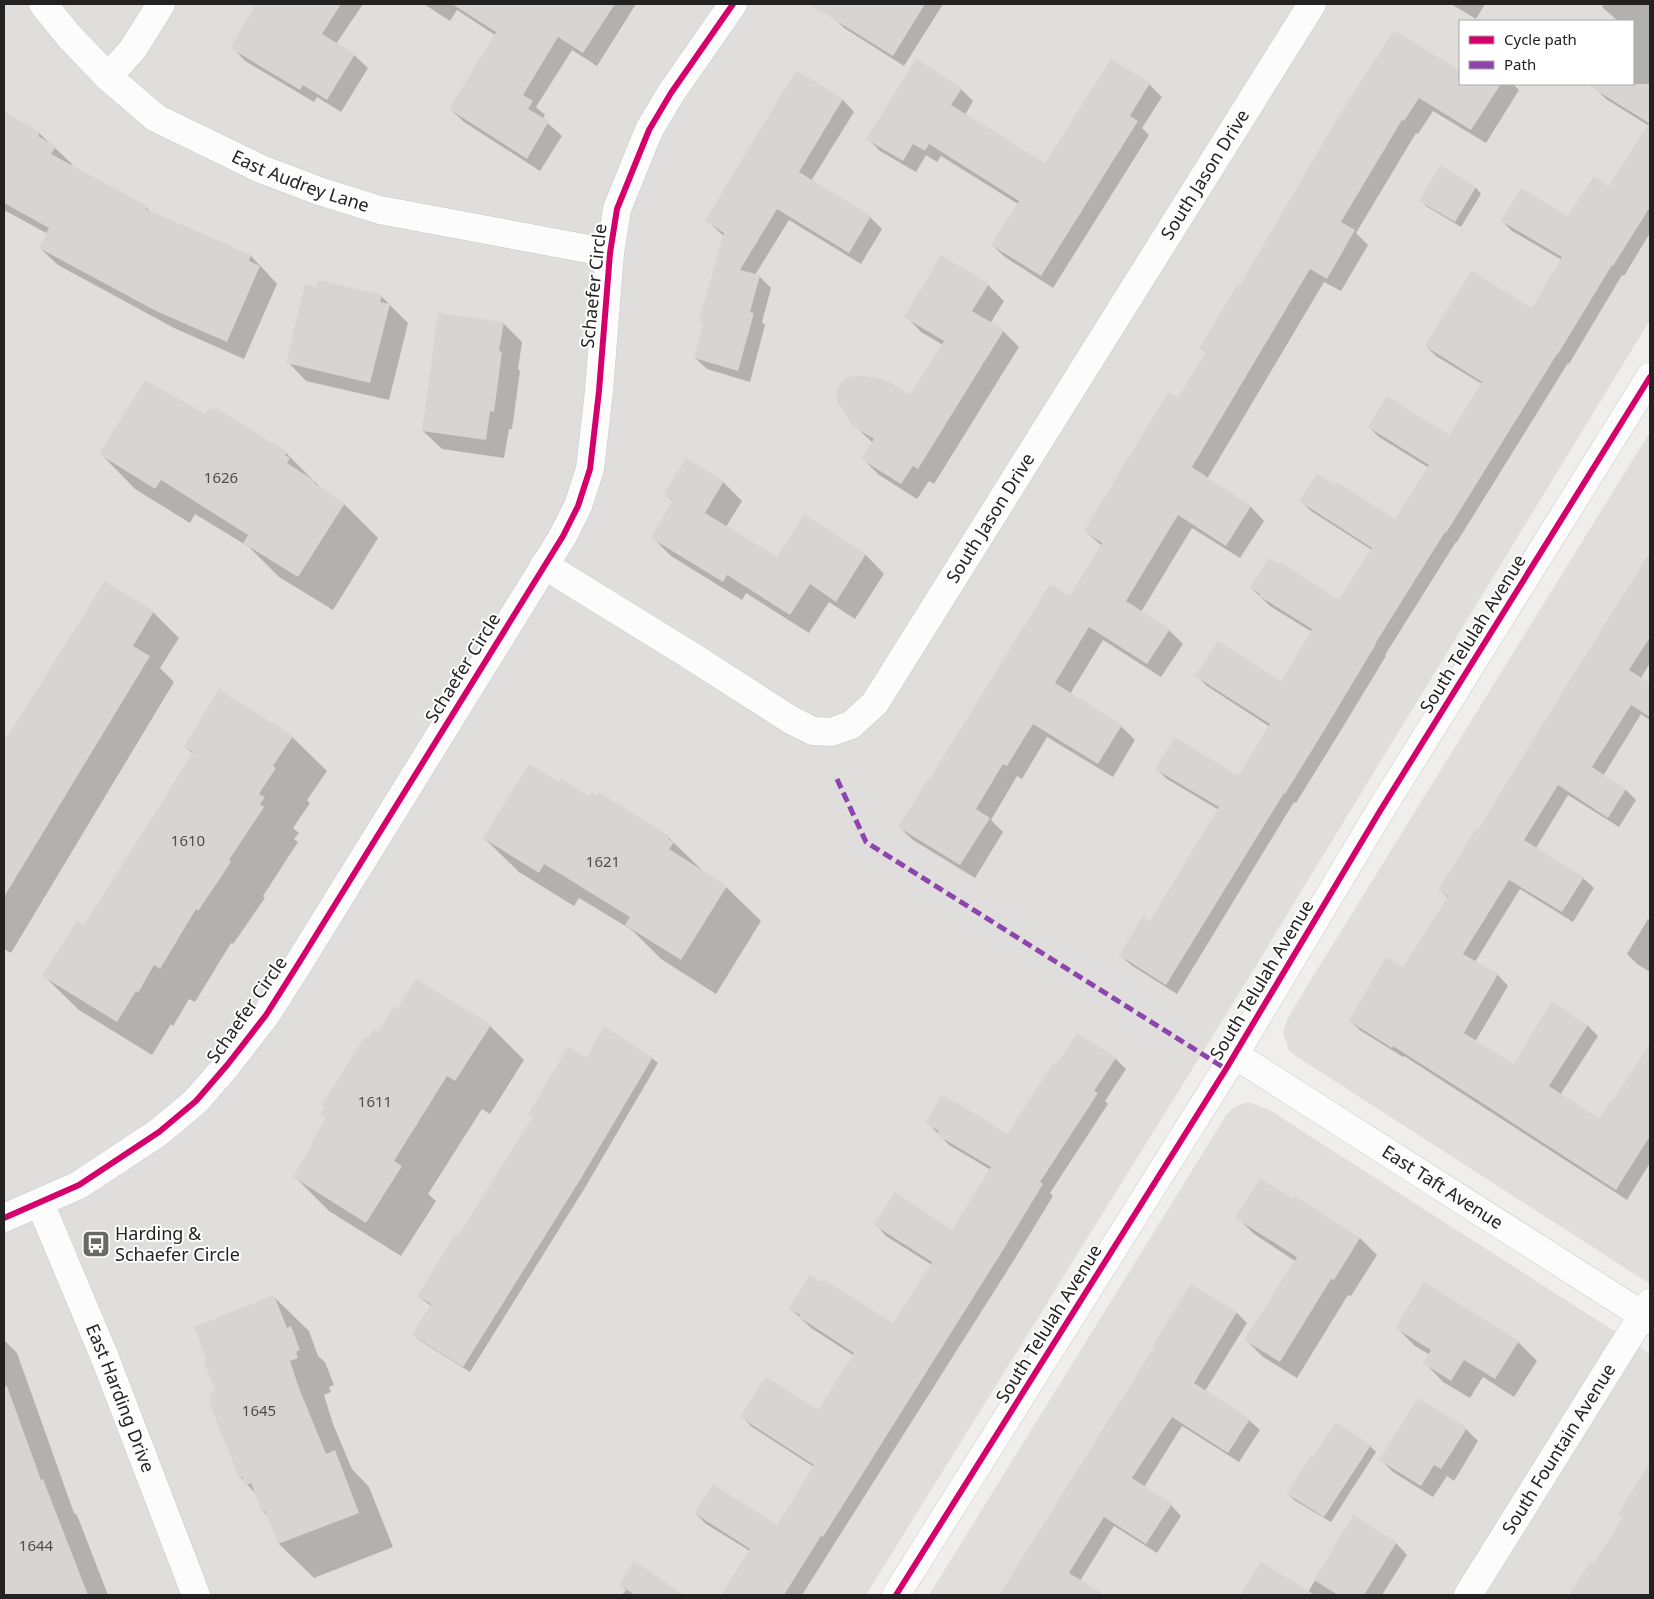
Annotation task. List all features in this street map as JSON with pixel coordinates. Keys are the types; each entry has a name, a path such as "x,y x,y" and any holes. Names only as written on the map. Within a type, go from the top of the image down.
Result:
{"street":[{"name":"East Audrey Lane","path":"43,4 68,35 108,77 156,118 261,169 319,191 380,210 610,253"},
{"path":"108,77 133,49 161,4"},
{"name":"Schaefer Circle","path":"4,1218 79,1185 159,1132 196,1101 228,1064 266,1015 563,536 578,506 590,469 599,391 610,253 617,209 649,130 671,93 733,4"},
{"name":"South Jason Drive","path":"544,565 791,720 813,730 831,732 851,724 875,704 1312,4"},
{"name":"South Telulah Avenue","path":"896,1595 1234,1055 1385,803 1650,377"},
{"name":"East Taft Avenue","path":"1234,1055 1648,1313"},
{"name":"East Harding Drive","path":"40,1203 105,1358 196,1595"},
{"name":"South Fountain Avenue","path":"1468,1595 1648,1313"}],"shaded area":[{"path":"4,4 1650,4 1650,320 1227,1013 866,1595 4,1595"},
{"path":"1650,432 1650,1284 1302,1060 1289,1051 1283,1032 1288,1018 1304,991"},
{"path":"1244,1103 1252,1103 1271,1111 1650,1354 1650,1595 929,1595 1227,1114 1233,1108"}],"building":[{"path":"256,4 341,4 322,34 355,54 327,100 303,85 300,90 230,48"},
{"path":"452,4 615,4 583,53 558,37 523,95 533,101 528,109 549,121 527,159 449,109 496,32"},
{"path":"809,4 925,4 893,56"},
{"path":"1394,30 1459,70 1459,85 1500,85 1471,130 1419,98 1404,121 1402,120 1341,222 1355,230 1327,279 1310,269 1192,467 1251,506 1226,546 1178,515 1126,601 1170,629 1147,664 1089,627 1055,683 1122,725 1098,764 1033,724 1007,766 1003,764 976,809 990,818 960,865 898,827 1050,584 1070,596 1102,543 1084,531 1168,392 1178,398 1206,352 1199,348 1238,284 1240,285 1337,119"},
{"path":"916,59 962,88 951,105 1045,163 1111,59 1150,83 1130,116 1138,121 1041,276 991,245 1019,201 929,144 925,151 913,144 903,161 866,139"},
{"path":"796,70 843,99 799,172 871,216 849,253 777,209 740,270 760,275 750,312 754,313 738,371 694,358 704,322 699,321 724,233 705,221"},
{"path":"1650,84 1650,207 1375,644 1325,729 1166,985 1119,955 1143,916 1150,921 1219,807 1155,769 1175,737 1238,776 1270,724 1195,676 1218,641 1281,681 1312,629 1259,596 1260,594 1250,588 1268,558 1279,564 1280,562 1339,600 1372,548 1299,501 1317,474 1335,485 1337,482 1395,519 1429,465 1368,427 1387,396 1449,435 1482,382 1425,346 1446,311 1472,271 1532,308 1562,257 1501,221 1521,188 1568,216 1594,176 1609,186 1649,123 1588,85"},
{"path":"4,112 40,132 38,136 56,146 51,154 147,206 146,209 251,255 249,261 260,266 227,342 156,311 39,248 49,228 4,203"},
{"path":"1440,165 1476,187 1455,222 1419,201"},
{"path":"941,255 989,284 972,311 1004,330 918,469 913,466 901,484 861,459 874,439 853,426 838,403 836,390 845,378 856,375 884,379 910,395 944,341 904,317"},
{"path":"318,280 382,295 380,302 390,304 370,383 286,363 305,284 316,287"},
{"path":"438,313 504,322 499,351 502,352 494,412 490,411 486,440 422,431"},
{"path":"145,380 205,414 209,408 214,411 216,408 287,452 285,455 290,458 287,463 345,503 298,577 243,543 248,535 161,480 155,489 99,454"},
{"path":"686,458 724,481 705,513 777,557 804,514 866,554 836,602 810,584 790,615 727,575 723,582 651,538 673,500 664,494"},
{"path":"1650,552 1650,637 1629,670 1650,683 1650,717 1631,705 1592,767 1626,789 1608,818 1558,785 1524,840 1584,877 1562,912 1509,880 1463,954 1498,974 1464,1033 1513,1064 1552,1002 1588,1025 1549,1086 1599,1119 1650,1044 1650,1136 1616,1190 1393,1046 1392,1048 1349,1021 1386,957 1403,967 1448,896 1438,890 1476,829 1478,830"},
{"path":"105,581 154,611 133,646 150,656 4,897 4,742"},
{"path":"219,689 293,736 273,766 276,768 259,794 265,797 260,804 264,807 229,860 231,862 198,911 196,909 160,969 154,965 138,993 136,991 117,1022 42,976 77,920 84,925 193,752 184,746"},
{"path":"529,764 559,782 561,779 588,796 591,792 597,796 599,792 669,836 668,839 674,842 669,849 727,886 681,960 625,925 630,917 570,880 544,864 539,873 483,838"},
{"path":"416,979 491,1025 455,1081 447,1076 394,1161 402,1166 366,1223 293,1177 326,1118 320,1115 325,1107 322,1105 365,1036 368,1038 374,1029 378,1032 394,1007 397,1009"},
{"path":"604,1027 653,1057 580,1180 463,1367 412,1335 431,1304 417,1296 455,1234 458,1236 533,1116 528,1114 568,1047 586,1058"},
{"path":"1077,1033 1116,1058 1094,1091 1098,1093 1040,1182 1043,1184 1003,1250 823,1537 821,1536 784,1595 721,1595 750,1549 694,1513 713,1484 777,1525 814,1465 740,1417 766,1377 818,1410 854,1353 799,1317 800,1315 789,1308 810,1275 821,1282 823,1279 893,1323 932,1262 874,1225 895,1192 952,1230 991,1167 937,1135 939,1131 925,1123 942,1095 1007,1134 1053,1064 1056,1065"},
{"path":"1260,1179 1293,1199 1295,1196 1360,1238 1334,1280 1331,1279 1280,1362 1244,1340 1297,1257 1235,1218"},
{"path":"1424,1282 1519,1341 1495,1379 1464,1360 1451,1381 1423,1363 1431,1350 1395,1328"},
{"path":"1191,1284 1237,1312 1194,1383 1250,1419 1228,1453 1172,1417 1132,1478 1172,1504 1146,1544 1104,1517 1069,1573 1105,1595 999,1595 1155,1346 1153,1345"},
{"path":"274,1295 287,1328 291,1326 300,1350 296,1352 298,1358 290,1361 299,1388 326,1454 335,1450 359,1513 278,1544 265,1511 262,1512 251,1483 245,1486 242,1477 239,1478 209,1402 212,1401 209,1393 215,1391 204,1362 207,1361 194,1327"},
{"path":"4,1386 7,1386 41,1480 43,1479 88,1595 4,1595"},
{"path":"1418,1398 1467,1428 1441,1469 1434,1465 1421,1486 1379,1460"},
{"path":"1336,1422 1371,1445 1324,1517 1287,1494 1311,1455 1313,1457"},
{"path":"1650,1463 1650,1595 1569,1595 1591,1561 1594,1563 1623,1517 1618,1514"},
{"path":"1353,1515 1397,1542 1364,1595 1338,1595 1314,1580"},
{"path":"634,1561 684,1595 635,1595 619,1585"},
{"path":"1261,1562 1315,1595 1240,1595"}],"marked path":[{"path":"837,779 866,842 1226,1069"}],"cycle path":[{"path":"4,1218 79,1185 159,1132 196,1101 228,1064 266,1015 563,536 578,506 590,469 599,391 610,253 617,209 649,130 671,93 733,4"},
{"path":"896,1595 1226,1069 1380,811 1650,377"}],"place":[{"name":"Harding & Schaefer Circle","path":"96,1244"}]}
